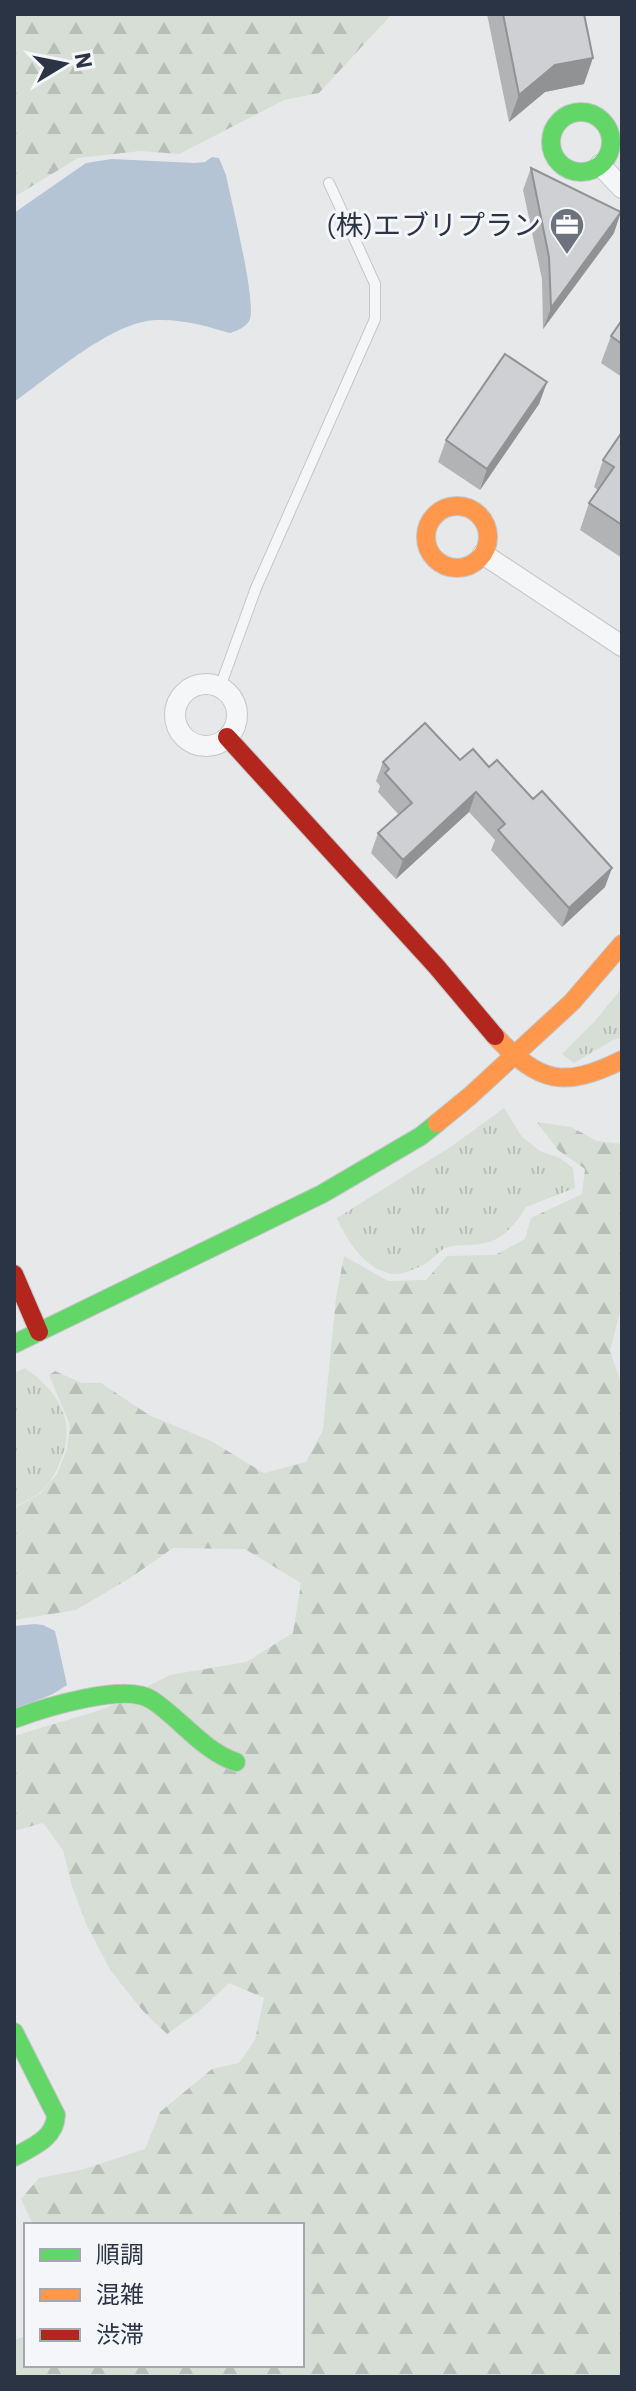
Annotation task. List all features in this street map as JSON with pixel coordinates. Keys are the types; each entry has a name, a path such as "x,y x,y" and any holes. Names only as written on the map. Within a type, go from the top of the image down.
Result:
{"street":[{"path":"600,165 622,188"},
{"path":"483,554 622,646"},
{"path":"200,684 220,687 235,702 236,723 227,737 214,745 195,744 180,731 176,722 175,712 183,693 200,684"},
{"path":"227,737 515,1057 548,1076 565,1080 593,1073 622,1060"},
{"path":"14,1344 322,1194 421,1136 515,1057 572,1002 622,944"},
{"path":"14,1274 39,1332"},
{"path":"14,1719 51,1705 121,1693 149,1697 221,1757 236,1762"},
{"path":"14,2032 56,2115 57,2123 51,2134 14,2157"}],"lane":[{"path":"220,687 256,588 375,319 375,284 329,183"}],"green space":[{"path":"14,14 392,14 319,93 284,100 179,154 140,151 78,158 14,197"},
{"path":"622,988 622,1038 574,1063 562,1054 594,1022"},
{"path":"504,1108 522,1137 540,1151 560,1158 573,1168 575,1188 526,1207 504,1234 492,1241 448,1247 426,1263 400,1274 383,1271 366,1261 352,1245 337,1218 452,1146"},
{"path":"537,1122 571,1127 597,1141 622,1144 622,1304 610,1351 622,1386 622,2377 14,2377 14,2340 24,2337 24,2367 304,2367 304,2223 32,2223 21,2199 39,2178 81,2170 145,2149 160,2112 212,2069 239,2063 255,2040 264,1998 229,1983 198,2012 167,2034 143,2011 111,1971 87,1926 63,1850 43,1823 17,1830 14,1827 14,1736 104,1709 170,1675 246,1662 293,1633 301,1583 245,1549 173,1548 76,1610 14,1620 14,1508 40,1494 57,1474 67,1449 70,1425 49,1375 55,1371 82,1383 101,1383 149,1415 211,1441 264,1473 306,1462 323,1430 336,1298 344,1256 388,1281 426,1280 447,1256 495,1255 525,1239 531,1218 582,1194 585,1169 558,1150"},
{"path":"25,1368 56,1399 66,1422 67,1436 59,1465 50,1481 37,1495 14,1507 14,1373"}],"water":[{"path":"212,157 219,158 226,175 242,249 251,308 247,324 230,333 176,321 139,323 82,352 14,402 14,213 86,163 112,159 194,163 205,162"},
{"path":"35,1624 55,1631 67,1685 14,1710 14,1626"}],"building":[{"path":"503,14 584,14 593,58 555,65 519,95"},
{"name":"(株)エブリプラン","path":"531,168 621,212 551,308 549,257"},
{"path":"622,320 622,344 611,336"},
{"path":"505,354 547,382 487,469 446,440"},
{"path":"622,432 622,525 589,503 614,467 603,460"},
{"path":"425,723 460,760 473,749 489,767 497,760 533,799 542,791 612,868 569,908 498,830 505,824 476,792 403,860 378,833 412,803 385,773 389,769 383,762"}],"traffic: fast":[{"path":"581,112 592,114 602,121 609,131 611,142 609,153 602,163 592,170 581,172 570,170 560,163 553,153 551,142 553,131 560,121 570,114 581,112"},
{"path":"14,1344 322,1194 421,1136 437,1123"},
{"path":"14,1719 84,1699 105,1695 140,1695 163,1708 213,1750 236,1762"},
{"path":"14,2032 56,2115 47,2136 14,2157"}],"traffic: slow":[{"path":"457,506 469,508 479,515 486,525 488,537 486,549 479,559 469,566 457,568 445,566 435,559 428,549 426,537 428,525 435,515 445,508 457,506"},
{"path":"437,1123 572,1002 622,944"},
{"path":"495,1036 526,1064 553,1076 568,1078 584,1075 622,1060"}],"traffic: jam":[{"path":"227,737 436,966 495,1036"},
{"path":"14,1274 39,1332"}],"place":[{"name":"(株)エブリプラン","path":"567,256"}]}
